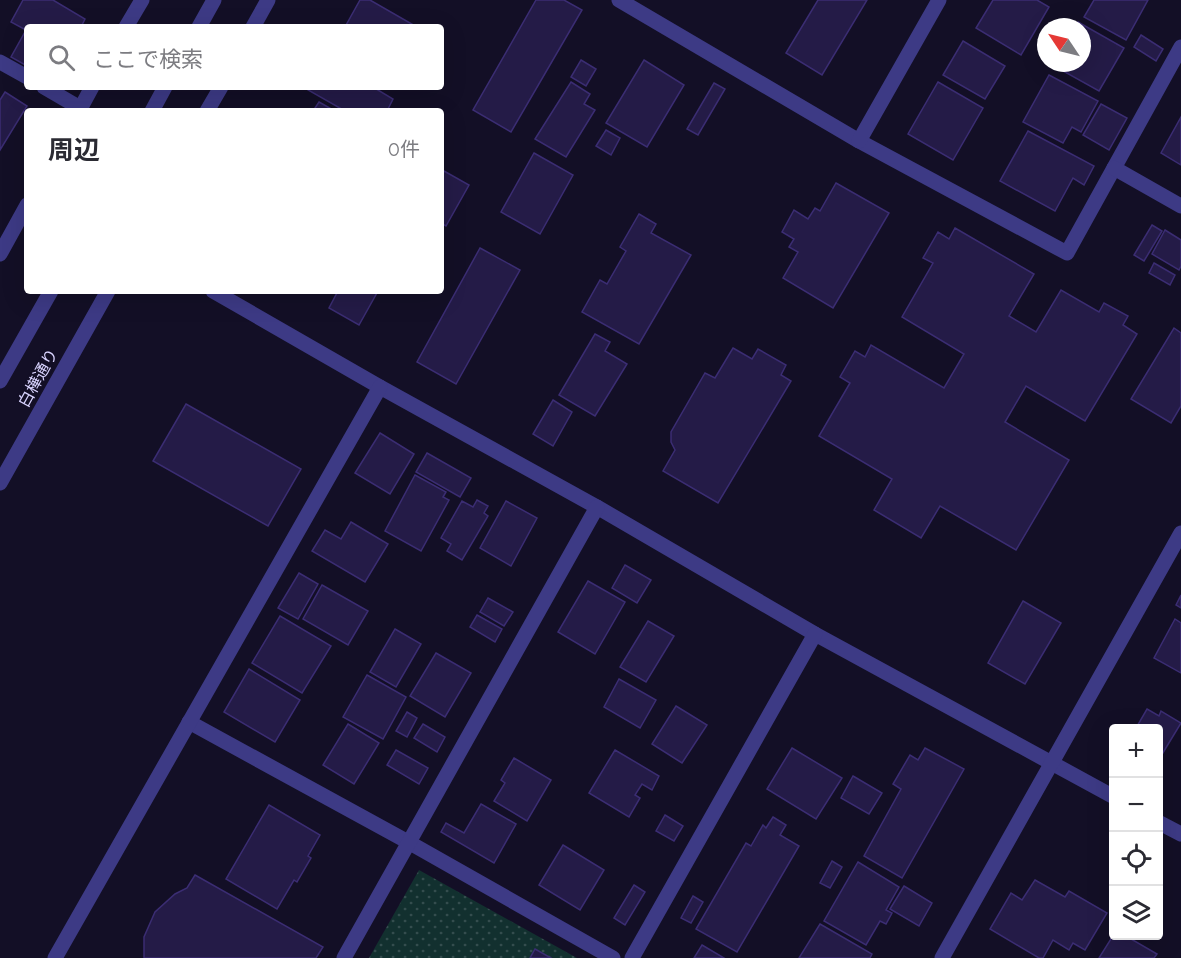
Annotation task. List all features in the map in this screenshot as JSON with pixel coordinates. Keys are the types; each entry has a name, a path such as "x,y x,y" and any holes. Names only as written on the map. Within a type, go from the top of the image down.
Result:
{"street":[{"path":"128,24 142,0"},
{"path":"201,24 214,0"},
{"path":"255,24 268,0"},
{"path":"618,0 859,141 1067,253 1181,47"},
{"path":"859,141 939,0"},
{"path":"0,62 24,75"},
{"path":"49,90 77,108"},
{"path":"80,108 90,90"},
{"path":"154,108 163,90"},
{"path":"209,108 218,90"},
{"path":"1114,168 1181,206"},
{"path":"0,254 24,210"},
{"name":"白樺通り","path":"0,381 49,294"},
{"name":"白樺通り","path":"0,483 106,294"},
{"path":"218,294 597,507 815,634 1109,794"},
{"path":"55,958 380,387"},
{"path":"344,958 597,507"},
{"path":"942,958 1181,533"},
{"path":"632,958 815,634"},
{"path":"189,722 613,958"},
{"path":"1163,825 1181,834"}],"green space":[{"path":"419,870 577,958 369,958"}],"building":[{"path":"23,0 53,0 85,19 82,24 24,24 24,29 11,22"},
{"path":"360,0 370,0 412,24 347,24"},
{"path":"536,0 564,0 582,10 511,132 473,110"},
{"path":"818,0 867,0 822,75 786,53"},
{"path":"993,0 1037,0 1049,7 1043,18 1037,18 1037,28 1021,55 976,28"},
{"path":"1094,0 1148,0 1126,40 1091,21 1091,18 1084,17"},
{"path":"1091,29 1124,48 1099,91 1065,72 1091,72"},
{"path":"24,34 24,64 11,57"},
{"path":"1141,35 1163,49 1156,61 1134,47"},
{"path":"963,41 1005,66 985,99 943,75"},
{"path":"581,60 596,69 586,86 571,77"},
{"path":"644,60 684,85 647,147 606,123"},
{"path":"1049,75 1098,101 1081,132 1072,127 1063,143 1023,122"},
{"path":"571,82 590,94 584,104 595,110 566,157 535,139"},
{"path":"938,82 983,108 953,160 908,134"},
{"path":"714,83 725,89 698,135 687,129"},
{"path":"308,90 378,90 393,99 388,108 340,108"},
{"path":"5,92 27,106 0,150 0,100"},
{"path":"319,102 330,108 315,108"},
{"path":"1101,104 1127,118 1109,150 1083,135"},
{"path":"1181,117 1181,165 1161,153"},
{"path":"606,130 620,138 611,155 596,146"},
{"path":"1028,131 1094,166 1084,185 1073,178 1055,211 1000,181"},
{"path":"534,153 573,175 540,234 501,212"},
{"path":"444,171 469,185 446,226 444,225"},
{"path":"836,183 889,213 833,308 783,278 798,252 789,247 794,239 782,232 794,210 808,219 815,208 820,211"},
{"path":"639,214 656,224 651,233 691,255 639,344 582,312 600,280 607,284 626,251 620,247"},
{"path":"1152,225 1162,231 1144,261 1134,255"},
{"path":"955,228 1034,274 1009,316 1036,332 1061,290 1099,312 1104,303 1128,316 1123,325 1137,334 1085,421 1026,386 1005,422 1069,460 1016,550 940,506 921,538 874,510 892,479 819,436 850,383 840,377 855,351 865,357 871,345 944,388 964,354 902,317 933,263 923,258 938,232 949,239"},
{"path":"1165,230 1181,240 1179,270 1152,254"},
{"path":"480,248 520,270 456,384 417,362"},
{"path":"1154,263 1175,275 1170,285 1149,273"},
{"path":"336,294 376,294 359,325 329,308"},
{"path":"1174,328 1181,333 1181,406 1171,423 1131,399"},
{"path":"595,334 610,342 605,351 627,364 595,416 559,395"},
{"path":"733,348 752,359 758,349 786,365 781,375 791,381 718,503 663,471 675,450 671,442 671,432 705,373 715,378"},
{"path":"553,400 572,412 553,446 533,434"},
{"path":"186,404 301,469 268,526 153,461"},
{"path":"380,433 414,454 390,494 355,473"},
{"path":"427,453 471,478 460,497 416,472"},
{"path":"415,475 446,492 443,497 449,500 421,551 385,531"},
{"path":"477,500 488,506 484,513 488,516 462,560 447,551 451,544 441,538 462,501 473,507"},
{"path":"506,501 537,518 511,566 480,548"},
{"path":"351,522 388,544 365,582 312,551 325,530 341,539"},
{"path":"625,565 651,580 637,603 612,588"},
{"path":"299,573 318,584 298,619 278,608"},
{"path":"588,581 625,602 595,654 558,632"},
{"path":"322,585 368,611 348,645 303,619"},
{"path":"1181,595 1181,608 1176,605"},
{"path":"488,598 513,612 504,626 480,612"},
{"path":"1023,601 1061,623 1025,684 988,663"},
{"path":"477,615 502,629 495,642 470,627"},
{"path":"280,616 331,646 302,693 252,663"},
{"path":"1175,619 1181,623 1181,673 1154,658"},
{"path":"648,621 674,636 646,682 620,667"},
{"path":"395,629 421,644 396,687 370,672"},
{"path":"436,653 471,673 445,717 410,696"},
{"path":"249,669 300,700 275,742 224,712"},
{"path":"367,675 406,697 383,739 343,717"},
{"path":"619,679 656,700 640,728 604,707"},
{"path":"676,706 707,725 682,763 652,744"},
{"path":"1147,709 1159,716 1161,711 1181,723 1163,753 1163,724 1138,724"},
{"path":"407,712 417,718 407,737 396,731"},
{"path":"348,724 379,743 354,784 323,765"},
{"path":"423,724 445,737 437,752 414,738"},
{"path":"792,748 842,778 816,819 767,789"},
{"path":"925,748 964,769 902,878 864,856 901,789 893,784 910,755 918,760"},
{"path":"396,750 428,768 419,784 387,765"},
{"path":"615,750 659,776 652,790 642,784 635,795 640,798 629,817 589,793"},
{"path":"514,758 551,780 527,821 494,801 505,783 501,780"},
{"path":"853,776 882,793 869,814 841,798"},
{"path":"481,804 516,824 494,863 441,832 446,823 464,833"},
{"path":"269,805 320,835 308,856 311,858 297,882 294,880 277,909 226,879"},
{"path":"665,815 683,826 674,841 656,831"},
{"path":"773,817 786,825 780,835 799,846 737,952 696,929 746,843 751,846 763,825 766,828"},
{"path":"563,845 604,870 580,910 539,885"},
{"path":"832,861 842,867 830,888 820,883"},
{"path":"858,862 899,887 886,910 892,913 886,924 880,921 866,945 824,921"},
{"path":"195,875 323,947 316,958 144,958 144,937 155,912 175,894 187,888"},
{"path":"1035,880 1065,897 1069,891 1107,913 1085,950 1073,943 1069,950 1053,940 1043,958 1039,958 990,929 1011,893 1022,900"},
{"path":"634,885 645,892 625,925 614,918"},
{"path":"904,886 932,903 919,926 890,909"},
{"path":"693,896 703,902 691,923 681,918"},
{"path":"820,924 872,954 870,958 799,958"},
{"path":"1110,940 1133,940 1157,954 1154,958 1099,958"},
{"path":"702,945 724,958 694,958"},
{"path":"535,949 551,958 530,958"}]}
